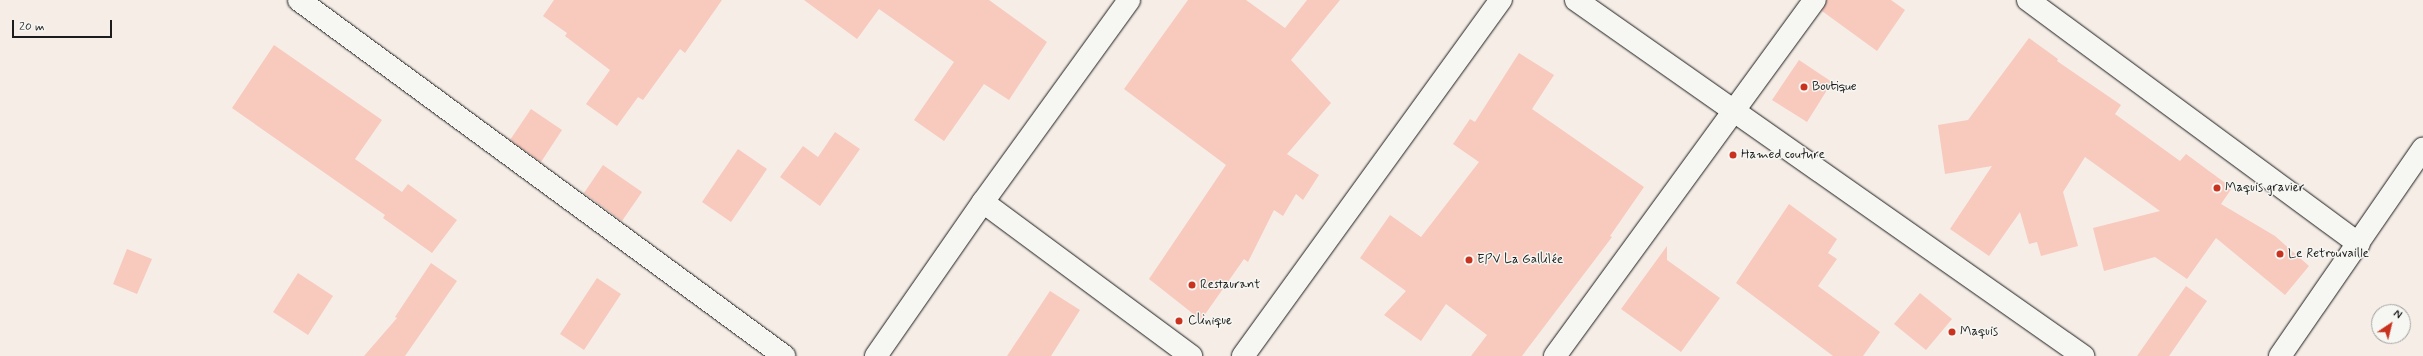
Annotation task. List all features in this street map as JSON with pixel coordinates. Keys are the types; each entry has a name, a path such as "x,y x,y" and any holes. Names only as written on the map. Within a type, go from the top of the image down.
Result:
{"street":[{"path":"299,0 784,356"},
{"path":"876,356 983,202 1129,0"},
{"path":"1243,356 1501,0"},
{"path":"1576,0 1733,112 2083,356"},
{"path":"1554,356 1815,0"},
{"path":"2028,0 2359,244"},
{"path":"2280,356 2359,244 2423,149"},
{"path":"983,202 1191,356"}],"building":[{"path":"554,0 722,0 685,53 680,49 643,100 638,97 617,126 586,104 610,70 565,36 567,33 543,16"},
{"path":"804,0 989,0 1047,42 1009,100 984,84 944,141 914,120 954,62 879,9 857,39"},
{"path":"1188,0 1246,0 1285,28 1307,0 1340,0 1291,60 1331,103 1287,154 1319,175 1303,200 1296,194 1283,216 1274,210 1248,262 1244,259 1201,320 1149,279 1226,165 1124,89"},
{"path":"1827,0 1891,0 1905,10 1877,51 1822,11"},
{"path":"2029,38 2058,59 2057,61 2121,105 2115,114 2180,161 2186,154 2232,188 2221,204 2275,236 2309,266 2285,295 2216,238 2187,279 2155,257 2104,271 2093,228 2160,211 2085,157 2063,192 2078,246 2041,256 2037,242 2029,244 2020,212 1989,256 1950,229 1992,166 1945,174 1938,125 1968,120"},
{"path":"274,45 382,120 355,159 402,192 408,184 457,220 432,253 383,218 385,215 232,108"},
{"path":"1519,53 1554,75 1532,109 1644,187 1610,236 1612,237 1522,356 1471,356 1487,335 1446,304 1421,341 1384,315 1406,291 1360,258 1390,215 1421,237 1479,162 1453,144 1470,119 1475,122"},
{"path":"1799,60 1832,82 1807,122 1772,100"},
{"path":"531,109 562,130 541,162 510,140"},
{"path":"835,132 860,149 820,206 780,177 803,146 818,157"},
{"path":"738,149 767,169 731,222 702,202"},
{"path":"603,165 642,192 622,221 584,193"},
{"path":"1789,204 1837,239 1828,253 1837,259 1818,286 1880,332 1863,356 1833,356 1736,283"},
{"path":"1667,246 1667,260 1720,298 1681,352 1621,309"},
{"path":"127,249 152,259 137,294 113,284"},
{"path":"431,263 457,281 405,356 364,356 397,318 395,317"},
{"path":"298,273 333,296 308,335 273,312"},
{"path":"597,278 621,294 584,350 560,334"},
{"path":"2186,286 2207,301 2169,356 2137,356"},
{"path":"1050,291 1080,310 1051,356 1007,356"},
{"path":"1920,293 1952,319 1926,350 1894,324"}],"place":[{"name":"Boutique","path":"1804,87"},
{"name":"Hamed couture","path":"1733,155"},
{"name":"Maquis gravier","path":"2217,188"},
{"name":"Le Retrouvaille","path":"2280,254"},
{"name":"EPV La Gallilée","path":"1469,260"},
{"name":"Restaurant","path":"1192,285"},
{"name":"Clinique","path":"1179,321"},
{"name":"Maquis","path":"1952,332"}]}
